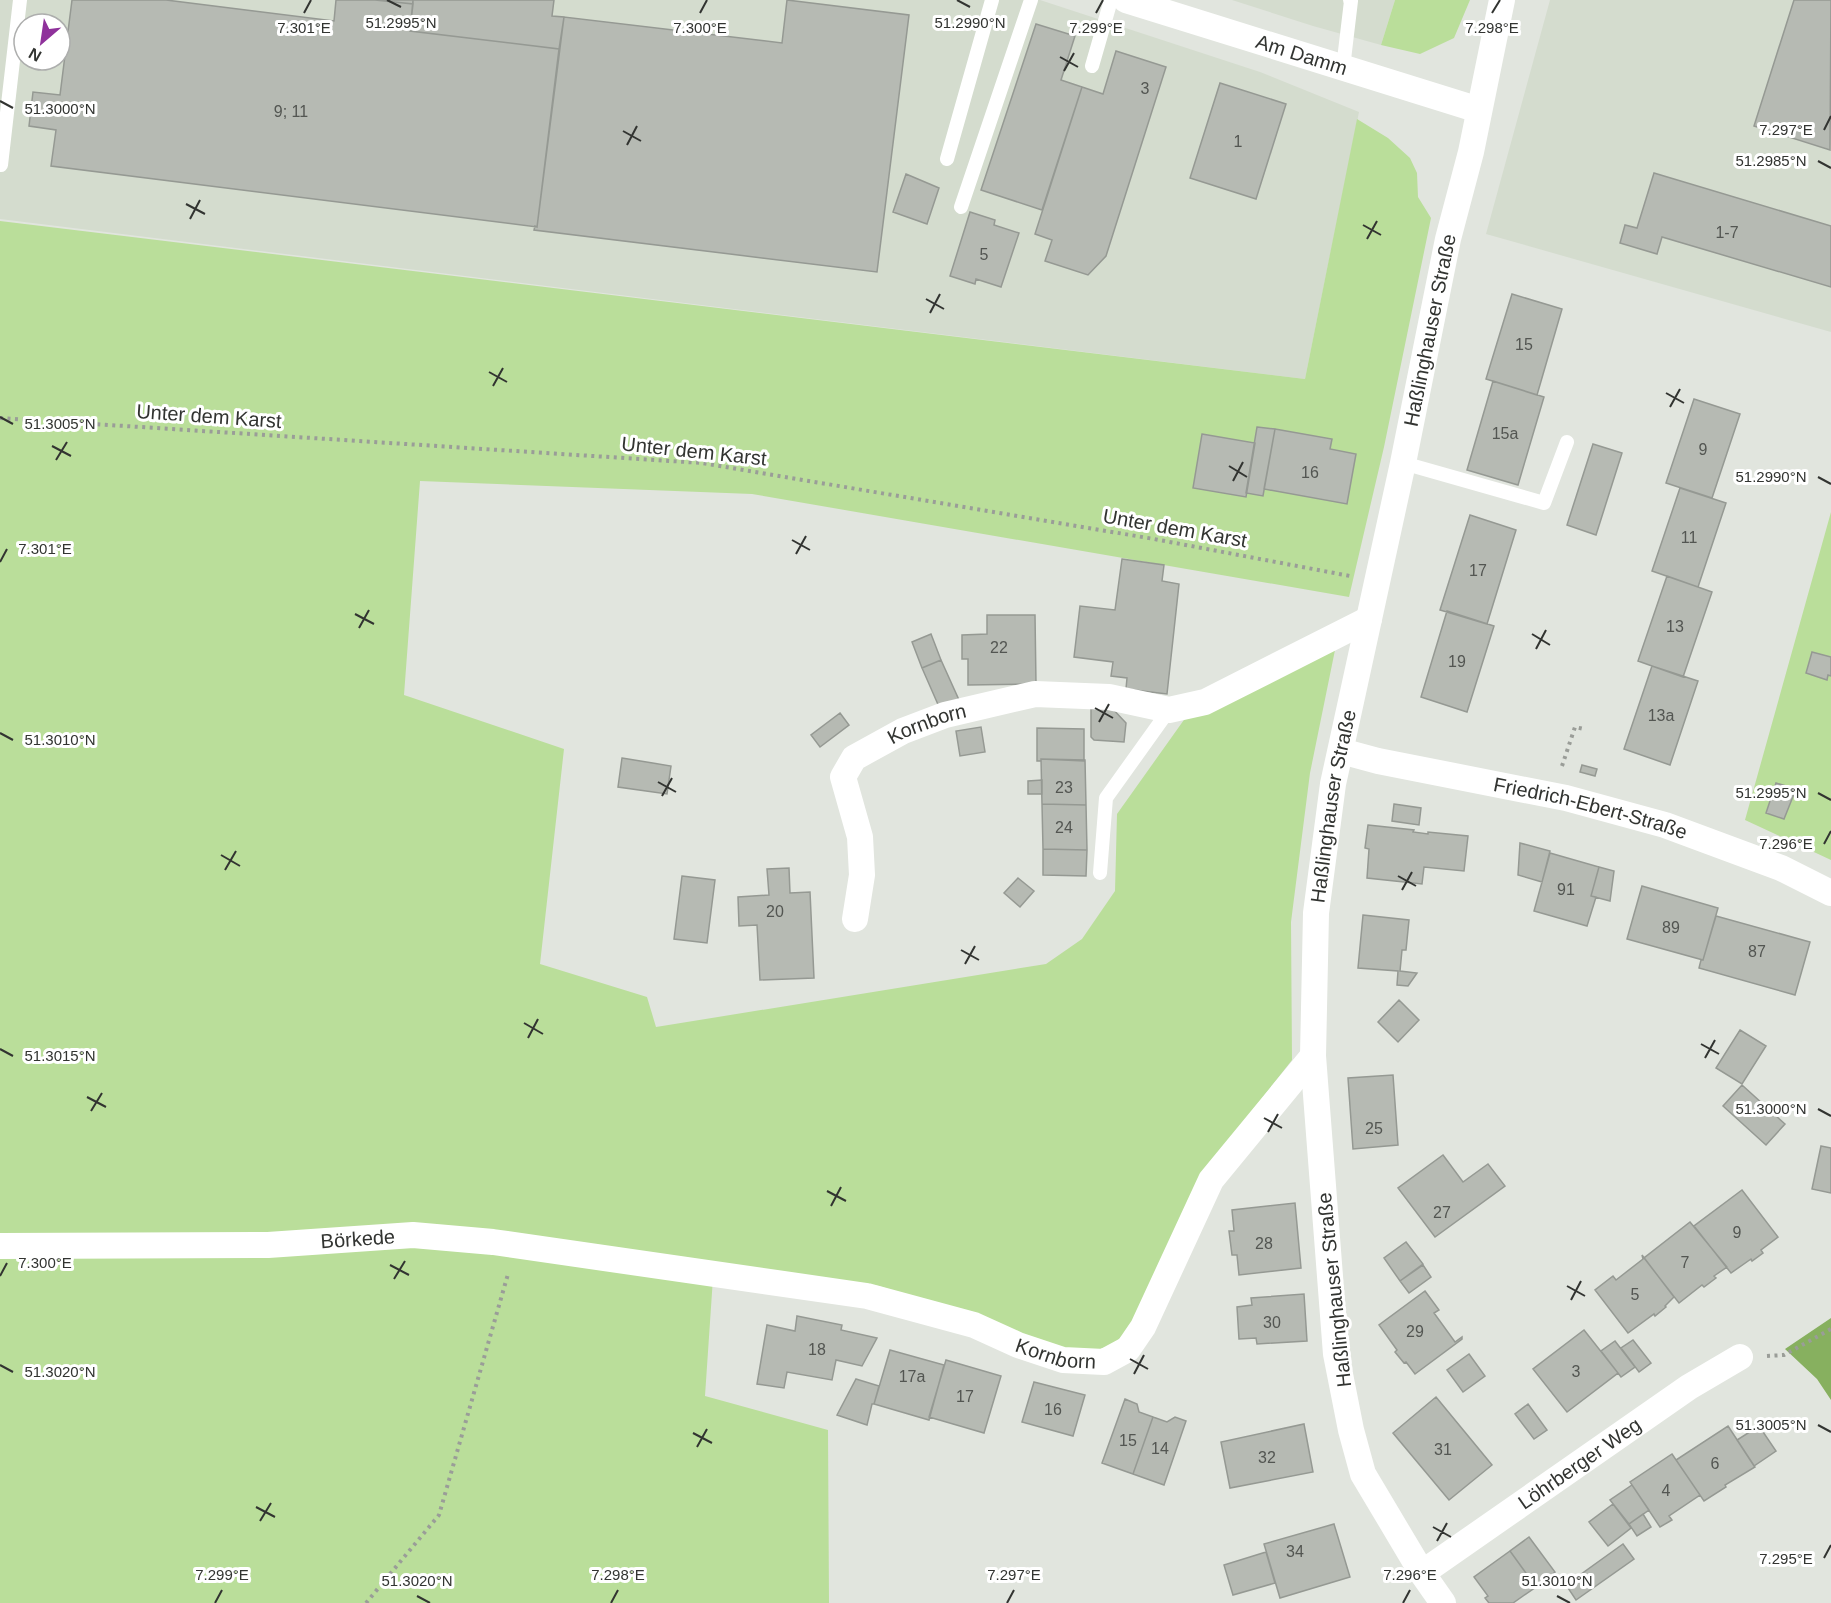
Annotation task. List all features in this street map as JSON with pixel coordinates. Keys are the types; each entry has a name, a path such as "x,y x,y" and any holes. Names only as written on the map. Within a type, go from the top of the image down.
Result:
{"street":[{"name":"Am Damm","path":"1126,0 1479,110"},
{"name":"Haßlinghauser Straße","path":"1443,1603 1422,1573 1363,1474 1351,1431 1336,1354 1312,1056 1316,913 1333,784 1403,463 1448,239 1471,152 1502,0"},
{"name":"Kornborn","path":"855,919 862,875 860,837 843,777 854,758 903,731 945,715 1035,694 1109,697 1169,710 1205,702 1369,619"},
{"name":"Friedrich-Ebert-Straße","path":"1341,751 1566,798 1665,825 1781,868 1831,893"},
{"name":"Kornborn","path":"714,1274 867,1296 974,1325 1018,1345 1064,1360 1104,1362 1128,1349 1143,1328 1211,1180 1312,1056"},
{"name":"Börkede","path":"0,1246 268,1245 413,1235 493,1242 714,1274"},
{"name":"Löhrberger Weg","path":"1422,1573 1689,1387 1740,1357"}],"lane":[{"path":"1,165 20,0"},
{"path":"947,159 992,0"},
{"path":"961,207 1030,0"},
{"path":"1092,66 1111,0"},
{"path":"1343,68 1350,0"},
{"path":"1403,463 1544,503 1567,442"},
{"path":"1100,873 1106,798 1169,710"}],"path":[{"name":"Unter dem Karst","path":"0,418 702,463 1154,539 1377,581"},
{"path":"1561,770 1575,727 1584,729"},
{"path":"366,1603 439,1515 517,1246"},
{"path":"1740,1357 1784,1355 1831,1329"}],"shaded area":[{"path":"0,0 1040,0 1260,72 1359,112 1305,379 0,219"},
{"path":"1232,0 1395,0 1381,45"},
{"path":"1550,0 1831,0 1831,332 1486,234"}],"green space":[{"path":"1395,0 1470,0 1454,38 1420,54 1381,45"},
{"path":"1357,119 1388,138 1410,158 1417,173 1418,197 1431,218 1384,447 1349,597 752,494 420,481 404,695 564,749 540,964 647,997 656,1027 1046,964 1082,939 1115,891 1117,814 1186,717 1335,650 1310,773 1291,922 1292,1060 1207,1168 1136,1322 1113,1345 1090,1352 1065,1353 979,1318 879,1286 714,1263 705,1396 828,1430 829,1603 0,1603 0,221 1305,379"},
{"path":"1831,512 1831,860 1745,820"},
{"path":"1831,1318 1831,1400 1817,1379 1785,1349"}],"building":[{"path":"72,0 166,0 334,21 336,0 375,0 413,4 410,31 559,49 537,227 51,166 56,130 29,126 33,92 60,95 63,72 72,72"},
{"path":"376,0 413,0 413,4"},
{"path":"413,0 554,0 552,16 564,17 559,49 410,31"},
{"path":"787,0 909,15 877,272 534,230 535,226 537,227 564,17 782,43"},
{"path":"1794,0 1831,0 1830,150 1754,126"},
{"path":"1036,24 1075,36 1061,80 1082,87 1042,210 981,190"},
{"path":"1116,51 1166,67 1106,256 1088,275 1045,261 1052,240 1035,234 1082,87 1103,94"},
{"path":"1220,83 1286,104 1256,199 1190,178"},
{"path":"1654,173 1831,226 1831,287 1662,237 1657,254 1620,243 1625,225 1637,228"},
{"path":"906,174 939,188 927,224 893,212"},
{"path":"970,212 995,220 994,225 1019,233 1001,287 976,279 975,284 950,276"},
{"path":"1512,294 1562,309 1537,395 1486,379"},
{"path":"1493,381 1544,397 1518,485 1467,470"},
{"path":"1694,399 1740,414 1712,498 1666,483"},
{"path":"1257,427 1275,429 1263,496 1246,493"},
{"path":"1275,429 1332,439 1330,449 1356,454 1347,504 1264,489"},
{"path":"1202,434 1255,443 1246,497 1193,488"},
{"path":"1593,444 1622,453 1596,535 1567,525"},
{"path":"1680,488 1726,503 1698,587 1652,571"},
{"path":"1470,515 1516,530 1487,624 1440,610"},
{"path":"1122,559 1164,565 1162,581 1179,584 1167,694 1126,689 1127,678 1111,676 1113,662 1074,657 1080,606 1115,610"},
{"path":"1667,576 1712,592 1683,677 1638,661"},
{"path":"1447,611 1494,626 1467,712 1421,697"},
{"path":"987,615 1035,615 1036,684 968,685 968,659 962,659 962,635 987,634"},
{"path":"931,634 941,660 922,668 912,642"},
{"path":"1812,652 1831,657 1831,676 1828,675 1827,680 1806,673"},
{"path":"941,660 959,700 940,709 922,668"},
{"path":"1652,666 1698,681 1670,765 1624,749"},
{"path":"1110,706 1126,723 1124,742 1094,740 1091,737 1091,709"},
{"path":"840,713 849,725 820,747 811,735"},
{"path":"981,727 985,752 960,756 956,731"},
{"path":"1037,728 1084,729 1084,761 1041,759 1037,761"},
{"path":"622,758 671,766 667,794 618,787"},
{"path":"1041,759 1085,760 1086,805 1042,804"},
{"path":"1582,765 1597,769 1595,776 1580,772"},
{"path":"1042,780 1042,794 1028,794 1028,781"},
{"path":"1776,783 1796,789 1784,819 1766,813"},
{"path":"1042,804 1086,805 1087,850 1043,849"},
{"path":"1394,804 1421,808 1419,825 1392,821"},
{"path":"1368,825 1414,830 1413,832 1428,834 1428,832 1468,836 1464,871 1424,867 1422,884 1367,878 1369,849 1365,848"},
{"path":"1520,843 1550,851 1542,882 1518,875"},
{"path":"1043,849 1087,850 1086,876 1043,875"},
{"path":"1550,853 1599,867 1591,896 1596,897 1587,926 1534,911"},
{"path":"1599,867 1614,871 1610,901 1591,896"},
{"path":"789,868 790,893 810,892 814,978 760,980 757,925 739,926 738,897 769,895 767,869"},
{"path":"682,876 715,880 707,943 674,939"},
{"path":"1018,878 1034,891 1020,907 1004,893"},
{"path":"1642,886 1718,908 1703,960 1627,939"},
{"path":"1363,915 1409,920 1406,950 1402,950 1400,971 1417,973 1408,986 1397,985 1398,971 1358,968"},
{"path":"1716,916 1810,942 1795,995 1699,968"},
{"path":"1399,1000 1419,1020 1398,1042 1378,1022"},
{"path":"1740,1030 1766,1046 1742,1084 1716,1068"},
{"path":"1393,1075 1398,1145 1353,1149 1348,1078"},
{"path":"1742,1085 1785,1124 1766,1145 1723,1106"},
{"path":"1821,1146 1831,1148 1831,1193 1812,1189"},
{"path":"1443,1155 1463,1182 1488,1164 1505,1186 1435,1237 1398,1188"},
{"path":"1742,1190 1778,1237 1761,1250 1763,1253 1731,1273 1694,1226"},
{"path":"1295,1203 1301,1268 1239,1275 1237,1255 1232,1255 1229,1231 1234,1231 1232,1210"},
{"path":"1690,1222 1727,1267 1704,1287 1702,1285 1679,1303 1644,1258"},
{"path":"1406,1242 1423,1264 1400,1281 1384,1258"},
{"path":"1642,1255 1674,1297 1655,1316 1654,1314 1628,1333 1595,1290 1613,1276 1616,1280 1643,1259"},
{"path":"1423,1265 1431,1277 1409,1293 1400,1281"},
{"path":"1425,1291 1439,1310 1434,1313 1455,1342 1462,1337 1462,1339 1415,1374 1395,1352 1397,1350 1379,1325"},
{"path":"1304,1294 1307,1341 1257,1344 1256,1338 1239,1339 1237,1307 1252,1305 1251,1298"},
{"path":"797,1316 842,1325 841,1330 877,1338 862,1366 836,1360 832,1380 787,1372 784,1388 757,1384 767,1325 795,1331"},
{"path":"1584,1330 1618,1373 1567,1412 1533,1369"},
{"path":"1633,1340 1651,1363 1639,1372 1621,1348"},
{"path":"1615,1341 1635,1367 1621,1377 1601,1351"},
{"path":"890,1350 944,1365 929,1420 874,1404"},
{"path":"1469,1354 1485,1376 1463,1392 1447,1370"},
{"path":"946,1360 1001,1376 984,1433 929,1417"},
{"path":"856,1379 879,1386 867,1425 837,1415"},
{"path":"1034,1382 1085,1395 1073,1436 1022,1422"},
{"path":"1436,1397 1492,1465 1449,1500 1393,1433"},
{"path":"1125,1399 1137,1404 1139,1412 1153,1417 1133,1474 1102,1463"},
{"path":"1528,1404 1547,1430 1534,1439 1515,1414"},
{"path":"1153,1417 1167,1422 1175,1417 1186,1421 1164,1485 1133,1474"},
{"path":"1304,1424 1313,1472 1230,1488 1221,1442"},
{"path":"1728,1426 1755,1467 1704,1501 1676,1460"},
{"path":"1759,1426 1776,1451 1754,1466 1737,1440"},
{"path":"1672,1454 1700,1495 1669,1516 1672,1520 1660,1527 1630,1482"},
{"path":"1632,1485 1649,1510 1629,1524 1610,1500"},
{"path":"1613,1504 1631,1528 1608,1546 1589,1522"},
{"path":"1643,1514 1651,1527 1637,1536 1629,1524"},
{"path":"1334,1524 1350,1577 1280,1598 1264,1544"},
{"path":"1529,1537 1555,1572 1536,1587 1510,1551"},
{"path":"1623,1544 1634,1559 1576,1600 1566,1585"},
{"path":"1510,1551 1536,1587 1513,1603 1489,1603 1485,1598 1488,1596 1474,1577"},
{"path":"1266,1552 1275,1583 1233,1595 1224,1565"}]}
